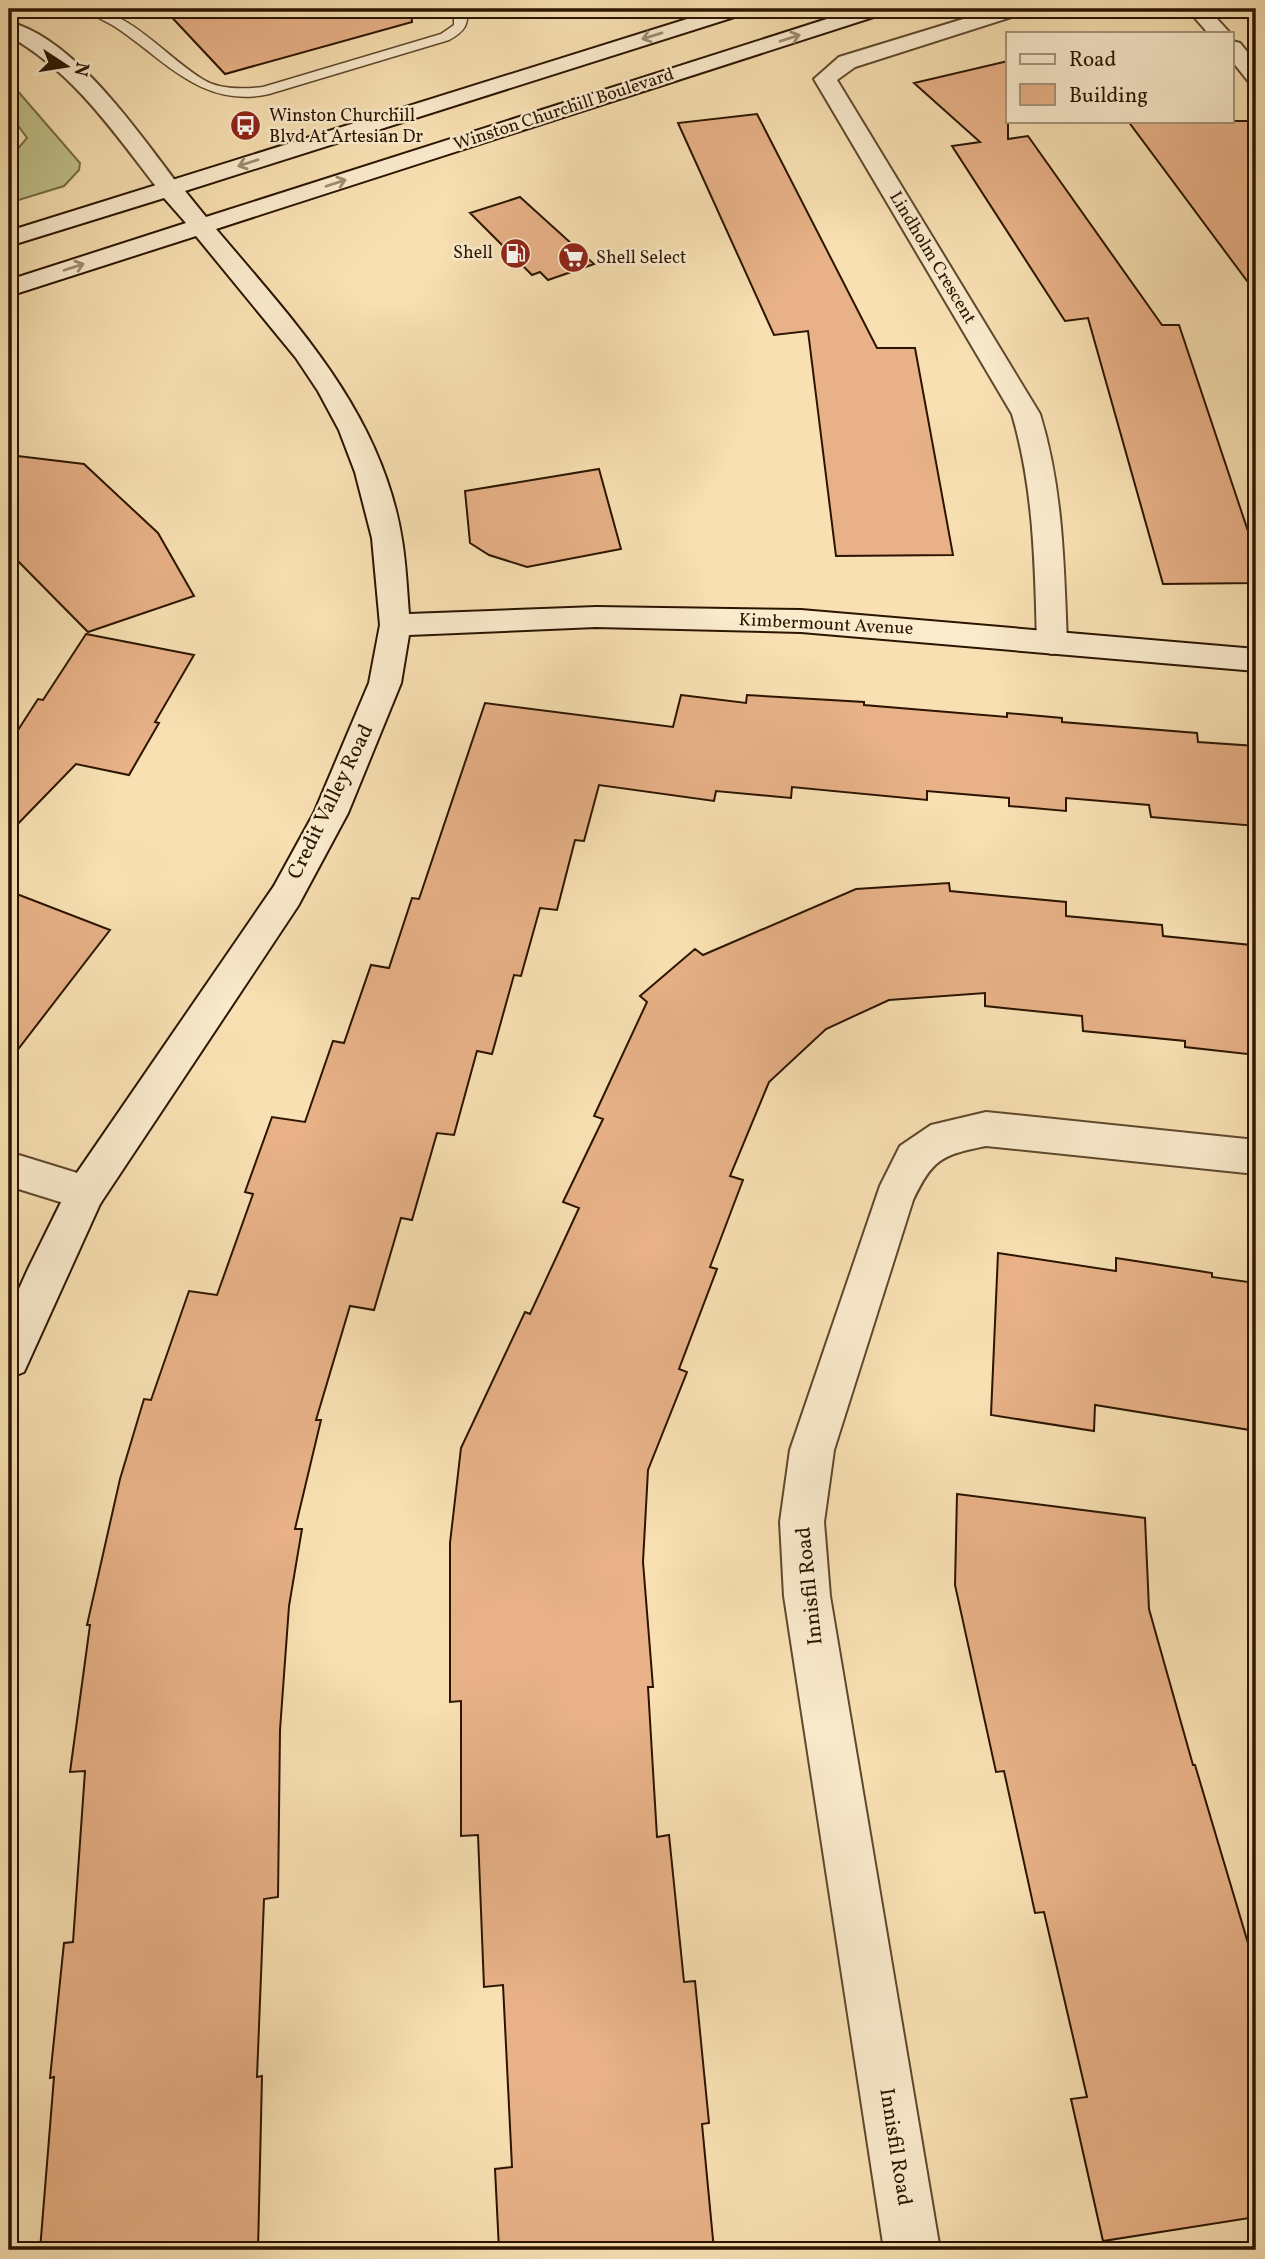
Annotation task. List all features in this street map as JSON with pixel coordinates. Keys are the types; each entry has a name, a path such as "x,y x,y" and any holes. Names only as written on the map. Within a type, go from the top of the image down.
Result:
{"street":[{"path":"9,239 740,9"},
{"name":"Winston Churchill Boulevard","path":"9,288 879,9"},
{"name":"Lindholm Crescent","path":"1017,9 847,62 825,79 1026,414 1039,452 1046,491 1052,643"},
{"path":"1197,9 1218,32"},
{"name":"Credit Valley Road","path":"9,28 37,45 78,79 306,353 353,430 369,472 387,538 395,625 385,683 331,813 285,896 227,986 86,1192 9,1358"},
{"path":"1234,50 1256,76"},
{"name":"Kimbermount Avenue","path":"395,625 596,617 801,621 1256,660"},
{"name":"Innisfil Road","path":"912,2250 807,1596 802,1522 812,1450 894,1198 914,1158 945,1137 986,1129 1256,1157"},
{"path":"9,1169 86,1192"}],"lane":[{"path":"91,9 128,29 202,85 242,93 264,91 445,37 460,28 463,21 460,9"}],"green space":[{"path":"9,81 80,163 79,170 64,186 9,203 9,159 27,138 9,113"}],"building":[{"path":"164,9 411,9 412,22 225,74"},
{"path":"1006,61 1008,139 1028,136 1162,325 1179,325 1256,555 1256,583 1163,584 1088,318 1065,321 952,146 980,142 914,83"},
{"path":"757,114 877,348 915,348 953,555 836,556 808,331 774,335 678,123"},
{"path":"1256,121 1256,293 1129,122"},
{"path":"520,197 594,264 548,280 540,272 532,275 470,213"},
{"path":"9,455 84,464 158,533 194,596 88,632 9,552"},
{"path":"599,469 621,549 527,567 489,555 470,543 465,491"},
{"path":"86,634 194,655 155,722 159,723 129,775 76,764 9,833 9,744 38,699 43,700"},
{"path":"681,695 746,703 747,695 864,702 864,705 1007,717 1007,713 1062,718 1062,722 1197,733 1198,742 1256,746 1256,826 1151,817 1149,805 1066,798 1066,811 1009,806 1009,798 927,791 927,800 792,787 791,798 716,791 714,801 599,785 584,841 575,840 557,910 540,908 521,976 514,975 492,1054 477,1051 454,1135 437,1133 412,1220 401,1218 374,1310 350,1306 316,1420 321,1420 295,1529 302,1529 289,1606 280,1730 278,1897 264,1899 257,2077 262,2076 258,2250 40,2250 54,2077 50,2078 64,1943 73,1942 85,1771 70,1772 90,1625 87,1625 120,1479 144,1399 151,1400 189,1291 217,1295 253,1194 245,1192 272,1117 305,1122 333,1041 344,1043 371,965 389,968 412,898 419,899 485,703 673,727"},
{"path":"949,883 950,891 1066,902 1066,916 1162,925 1163,936 1251,945 1256,989 1256,1055 1185,1047 1185,1041 1083,1031 1082,1016 985,1006 985,993 889,1000 826,1029 769,1082 730,1176 743,1180 710,1267 717,1269 679,1369 687,1372 648,1470 643,1562 653,1687 648,1687 657,1837 669,1835 684,1982 695,1981 709,2123 702,2124 714,2250 499,2250 495,2169 512,2167 503,1985 484,1987 478,1835 461,1836 461,1701 450,1702 450,1543 461,1448 525,1312 530,1314 579,1208 563,1202 603,1119 594,1116 647,1002 640,996 695,949 703,955 856,889"},
{"path":"9,891 110,930 9,1061"},
{"path":"998,1253 1116,1271 1116,1258 1212,1273 1212,1277 1256,1283 1256,1431 1095,1405 1094,1431 991,1415"},
{"path":"957,1494 1145,1518 1149,1609 1193,1765 1256,1970 1256,2217 1103,2241 1071,2099 1087,2097 1044,1912 1035,1913 1004,1771 996,1772 955,1585"}],"place":[{"name":"Winston Churchill Blvd At Artesian Dr","path":"246,126"},
{"name":"Shell","path":"516,253"},
{"name":"Shell Select","path":"573,258"}]}
